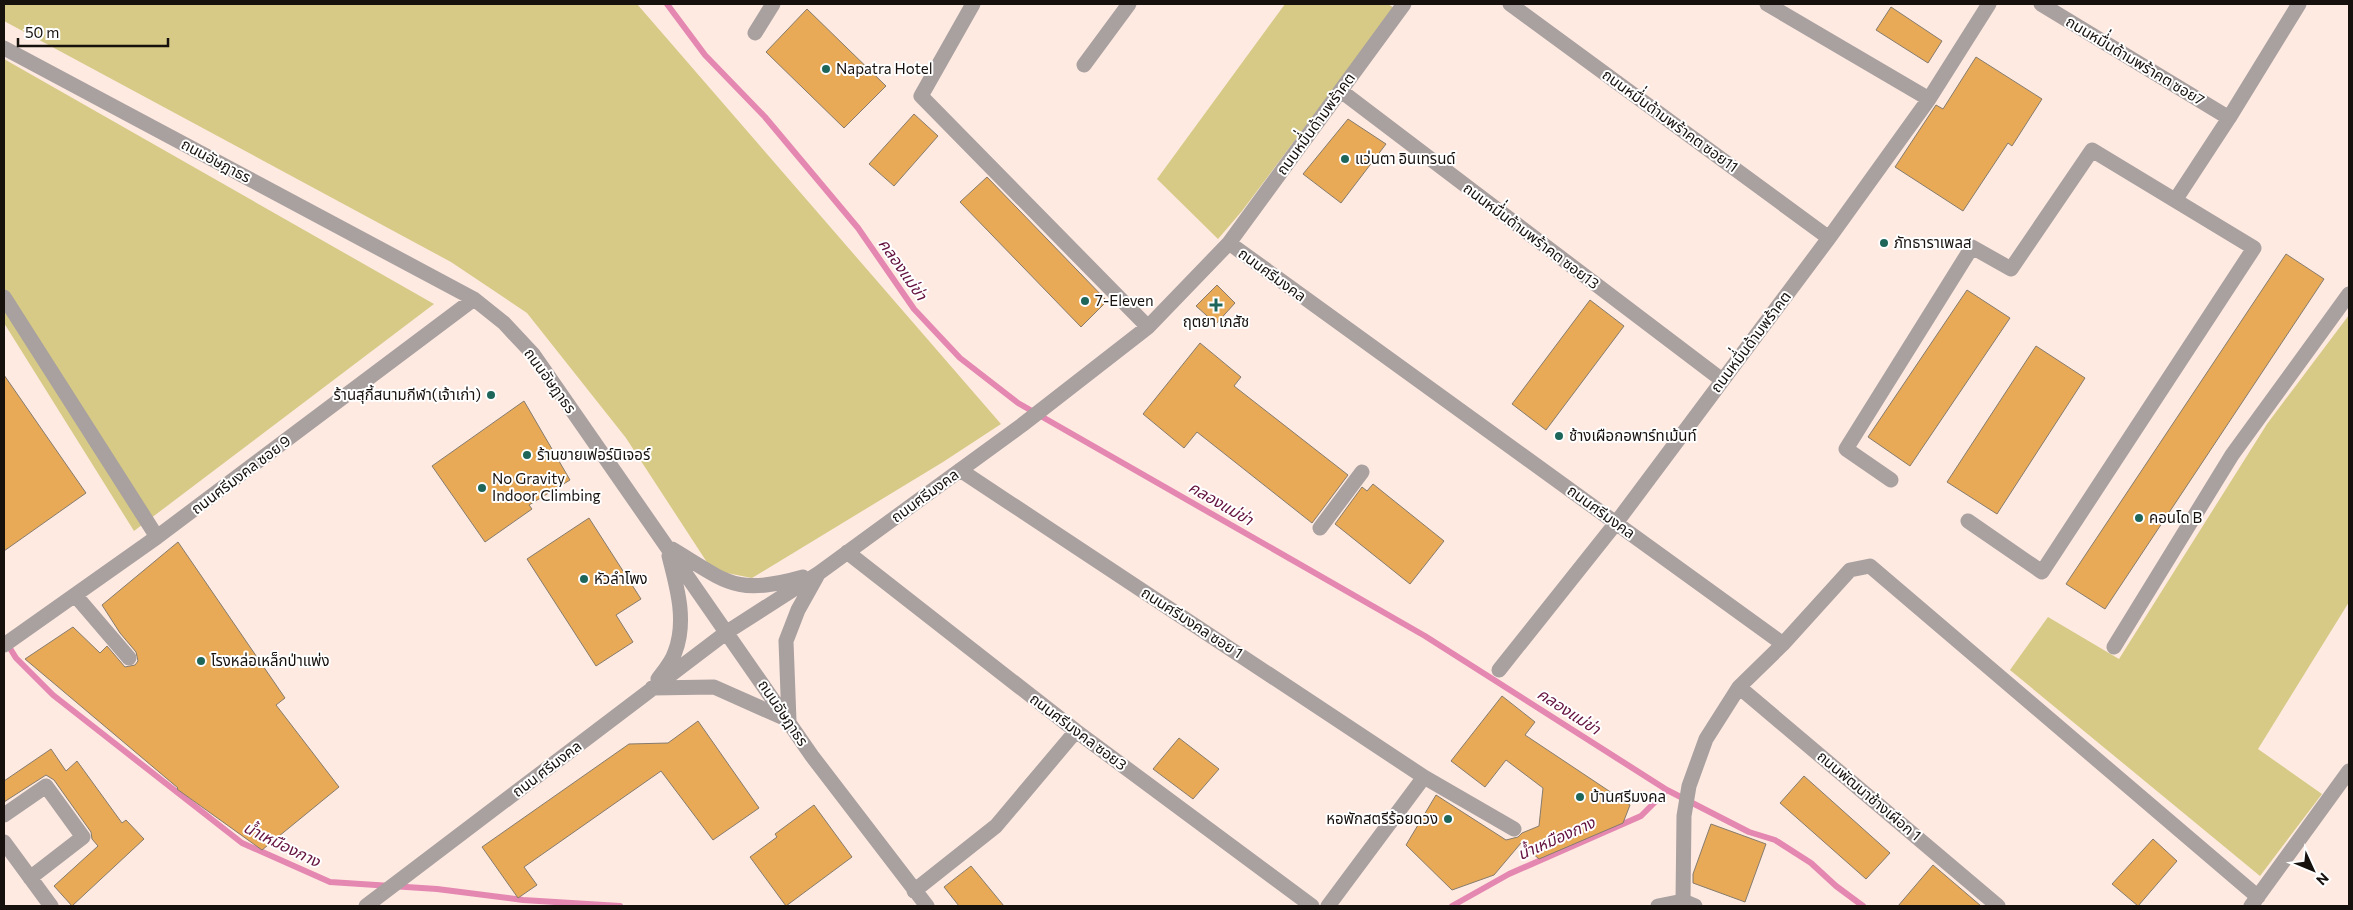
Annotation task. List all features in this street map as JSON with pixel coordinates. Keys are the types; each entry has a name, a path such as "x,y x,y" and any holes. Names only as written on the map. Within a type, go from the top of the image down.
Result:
{"street":[{"path":"755,33 773,4"},
{"path":"973,4 921,96 1148,326"},
{"path":"1084,65 1129,4"},
{"name":"ถนนหมื่่นด้ามพร้าคต","path":"1229,243 1404,4"},
{"name":"ถนนหมื่่นด้ามพร้าคต ซอย11","path":"1510,4 1829,238"},
{"path":"1767,4 1929,99"},
{"name":"ถนนหมื่่นด้ามพร้าคต","path":"1499,670 1616,523 1829,238 1929,99 1989,4"},
{"name":"ถนนหมื่่นด้ามพร้าคต ซอย7","path":"2041,4 2229,118"},
{"path":"2176,199 2229,118 2299,4"},
{"name":"ถนนอัษฎาธร","path":"4,48 474,299 504,322 533,354 812,756 926,906"},
{"name":"ถนนหมื่่นด้ามพร้าคต ซอย13","path":"1341,91 1722,380"},
{"path":"1891,480 1846,449 1972,247 2011,269 2092,150 2176,199 2254,248 2042,572 1968,522"},
{"name":"ถนนศรีมงคล","path":"726,632 819,573 1022,425 1148,326 1229,243 1784,644"},
{"path":"2114,647 2232,455 2349,294"},
{"path":"4,297 157,537"},
{"name":"ถนนศรีมงคล ซอย 9","path":"4,645 157,537 474,299"},
{"name":"ถนนศรีมงคล ซอย 1","path":"960,470 1424,776 1514,829"},
{"path":"1320,528 1362,472"},
{"path":"666,545 717,577 735,585 755,588 784,583 819,573"},
{"path":"652,688 675,654 681,629 677,587 666,545"},
{"name":"ถนนศรีมงคล ซอย3","path":"847,552 1076,731 1312,906"},
{"path":"1658,906 1689,904 1684,816 1689,786 1706,739 1740,687 1784,644 1850,570 1870,566 2254,902 2347,778"},
{"path":"652,688 714,687 789,721 786,641 798,610 819,573"},
{"path":"75,595 129,658"},
{"name":"ถนน ศรีมงคล","path":"366,906 726,632"},
{"name":"ถนนพัฒนาช้างเผือก 1","path":"1740,687 1998,906"},
{"path":"914,892 996,826 1076,731"},
{"path":"1328,906 1424,776"},
{"path":"4,816 46,786 83,837 30,878"},
{"path":"4,842 50,906"}],"shaded area":[{"path":"4,4 637,4 1001,424 943,462 752,578 712,570 626,438 527,313 451,262 4,21"},
{"path":"1285,4 1388,4 1394,8 1242,211 1218,239 1157,179"},
{"path":"4,59 434,304 134,531 4,323"},
{"path":"2349,315 2349,602 2258,749 2322,794 2260,876 2010,670 2048,617 2119,659 2267,424"}],"building":[{"path":"1891,7 1942,41 1928,63 1876,30"},
{"name":"Napatra Hotel","path":"807,9 886,86 844,128 766,52"},
{"path":"1976,57 2042,99 2012,146 2008,143 1963,211 1895,167 1936,105 1943,109"},
{"path":"914,114 938,136 894,186 869,164"},
{"name":"แว่นตา อินเทรนด์","path":"1348,119 1386,144 1341,203 1303,174"},
{"path":"987,177 1107,301 1081,327 960,202"},
{"path":"2286,254 2324,279 2105,609 2066,584"},
{"name":"ฤตยา เภสัช","path":"1217,285 1235,303 1216,324 1196,306"},
{"path":"1967,290 2010,318 1910,466 1868,437"},
{"path":"1590,300 1624,326 1546,430 1512,404"},
{"path":"1200,343 1241,377 1234,386 1348,475 1312,523 1197,432 1184,448 1143,414"},
{"path":"2036,346 2085,378 1997,514 1947,482"},
{"path":"4,375 86,493 4,551"},
{"path":"524,401 570,480 529,505 532,509 485,542 432,466"},
{"path":"1373,484 1444,541 1410,584 1335,524 1362,487 1367,491"},
{"name":"หัวลำโพง","path":"589,518 641,599 616,615 633,642 596,666 527,559"},
{"name":"โรงหล่อเหล็กป่าแพ่ง","path":"178,542 285,698 276,705 339,787 262,850 177,789 25,659 73,627 100,653 107,646 125,667 135,665 138,661 136,652 120,633 102,605"},
{"path":"1502,696 1535,722 1525,735 1630,805 1623,823 1539,859 1521,843 1494,875 1452,890 1406,845 1436,795 1506,840 1518,837 1522,833 1539,826 1543,788 1506,760 1485,787 1451,761"},
{"path":"698,721 759,808 713,840 661,771 524,867 537,885 518,898 482,847 629,744 668,743"},
{"path":"1179,738 1219,769 1193,799 1153,769"},
{"path":"51,749 66,771 77,761 122,823 126,820 144,839 72,906 54,886 98,846 92,839 91,832 54,780 46,775 4,802 4,781"},
{"path":"1804,776 1890,853 1866,879 1780,803"},
{"path":"814,805 852,857 786,906 750,857 777,837 775,834"},
{"path":"1711,824 1766,844 1745,902 1693,883 1693,874"},
{"path":"2153,839 2177,861 2138,906 2112,884"},
{"path":"1933,865 1981,906 1898,906"},
{"path":"971,866 1004,906 959,906 944,887"}],"waterway":[{"name":"คลองแม่ข่า","path":"667,4 705,55 765,117 858,228 914,309 960,358 1018,403 1425,636 1667,790 1749,832 1775,840 1811,863 1836,886 1863,906"},
{"name":"น้ำเหมืองกาง","path":"6,642 16,658 53,695 242,843 330,882 437,889 523,900 620,906"},
{"name":"น้ำเหมืองกาง","path":"1452,906 1509,874 1641,816 1667,790"}],"place":[{"name":"Napatra Hotel","path":"826,69"},
{"name":"แว่นตา อินเทรนด์","path":"1345,159"},
{"name":"ภัทธาราเพลส","path":"1884,243"},
{"name":"7-Eleven","path":"1085,301"},
{"name":"ฤตยา เภสัช","path":"1216,305"},
{"name":"ร้านสุกี้สนามกีฬา(เจ้าเก่า)","path":"491,395"},
{"name":"ช้างเผือกอพาร์ทเม้นท์","path":"1559,436"},
{"name":"ร้านขายเฟอร์นิเจอร์","path":"527,455"},
{"name":"No Gravity Indoor Climbing","path":"482,488"},
{"name":"คอนโด B","path":"2139,518"},
{"name":"หัวลำโพง","path":"584,579"},
{"name":"โรงหล่อเหล็กป่าแพ่ง","path":"201,661"},
{"name":"บ้านศรีมงคล","path":"1580,797"},
{"name":"หอพักสตรีร้อยดวง","path":"1448,819"}]}
